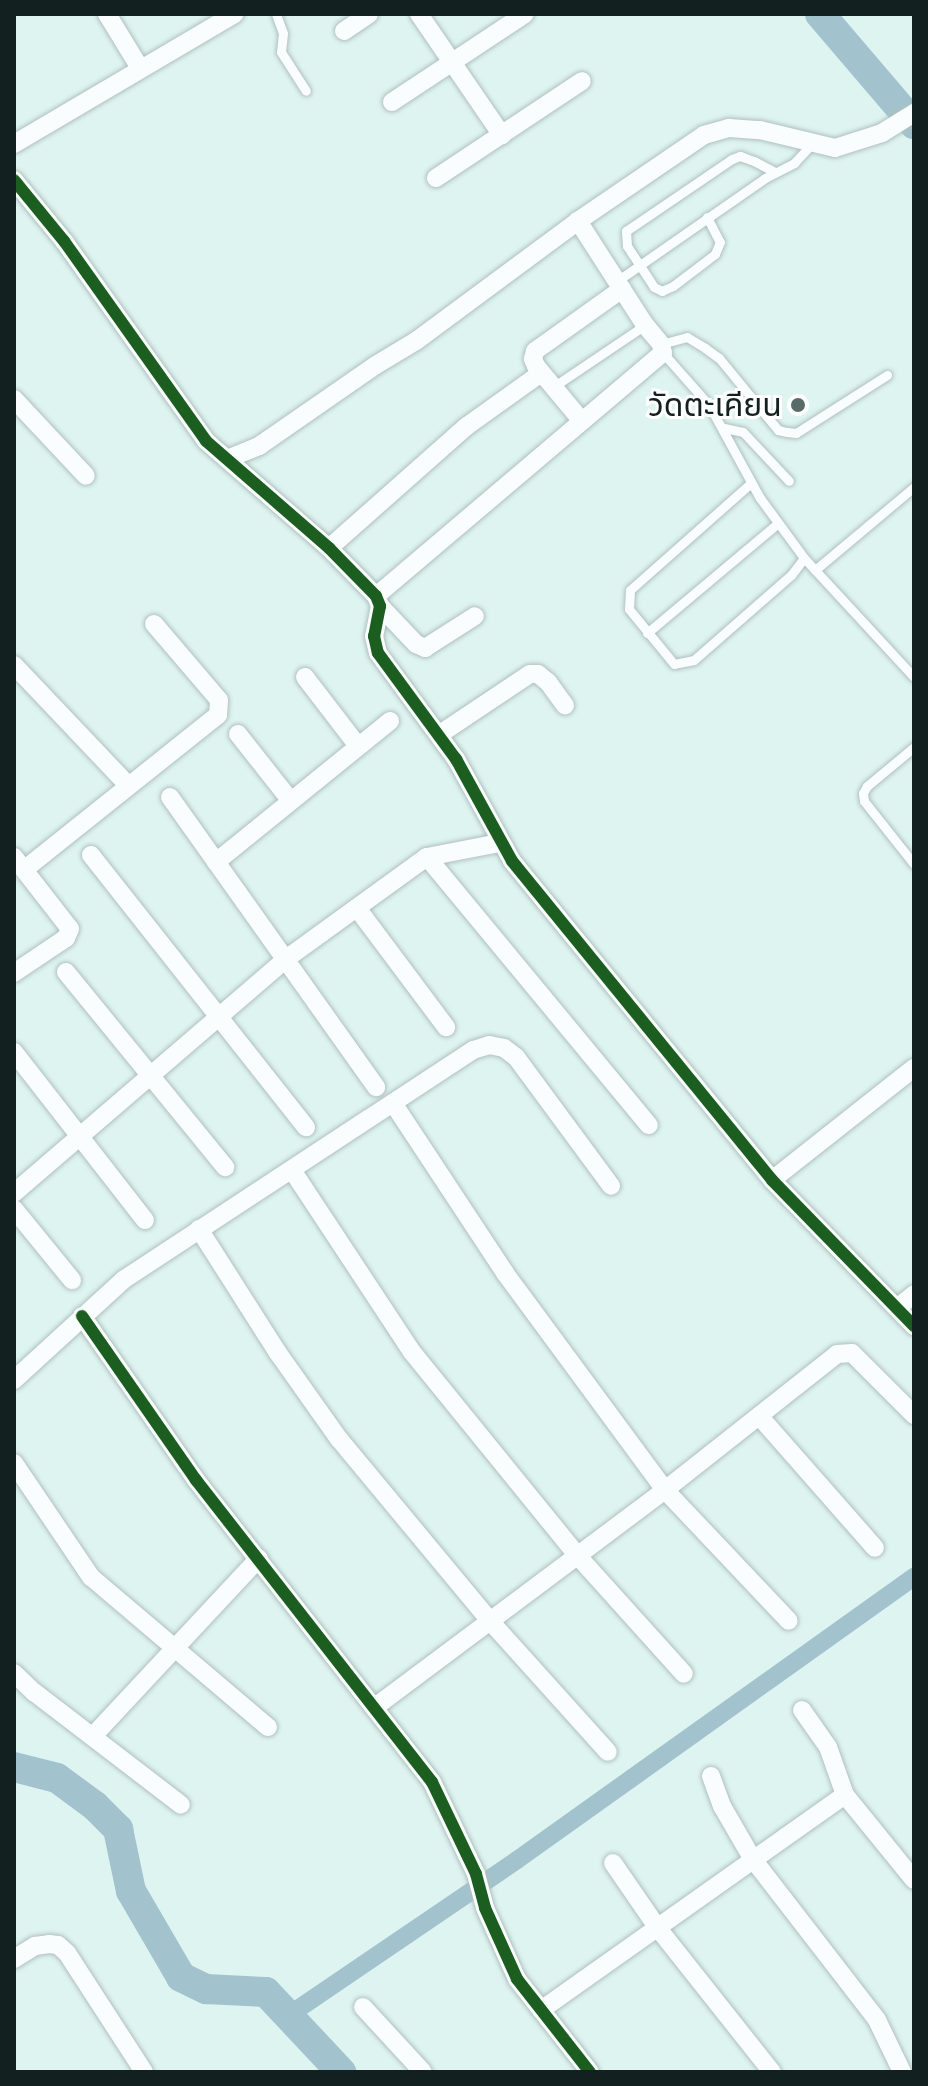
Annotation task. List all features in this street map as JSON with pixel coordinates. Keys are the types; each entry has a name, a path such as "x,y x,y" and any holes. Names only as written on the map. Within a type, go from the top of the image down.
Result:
{"street":[{"path":"107,14 140,68"},
{"path":"14,144 235,14"},
{"path":"344,31 369,14"},
{"path":"419,14 502,135"},
{"path":"392,102 525,14"},
{"path":"436,178 582,81"},
{"path":"227,459 259,446 366,371 416,341 578,221 704,135 729,128 760,130 835,148 882,133 914,113"},
{"path":"14,180 64,241 206,441 329,548 416,644 425,648 475,616"},
{"path":"578,221 662,348 378,601 374,636 378,653 456,759 499,843 772,1180 914,1326"},
{"path":"581,420 533,359 535,351 620,285"},
{"path":"329,548 467,426 547,380"},
{"path":"14,399 86,476"},
{"path":"14,973 66,938 70,929 19,863 128,785 218,715 221,708 219,700 154,624"},
{"path":"14,665 128,785"},
{"path":"440,734 530,674 538,674 548,682 565,705"},
{"path":"305,677 358,746"},
{"path":"216,862 390,721"},
{"path":"238,734 291,801"},
{"path":"170,797 376,1087"},
{"path":"15,1190 286,960 427,857 499,843"},
{"path":"91,855 306,1127"},
{"path":"427,857 649,1125"},
{"path":"357,908 446,1027"},
{"path":"66,972 225,1167"},
{"path":"14,1380 123,1280 473,1050 489,1045 504,1048 516,1057 611,1186"},
{"path":"14,1052 145,1220"},
{"path":"772,1180 914,1068"},
{"path":"393,1103 505,1273 665,1490 789,1621"},
{"path":"292,1170 412,1352 576,1554 684,1674"},
{"path":"14,1209 72,1280"},
{"path":"199,1229 278,1353 339,1439 490,1621 608,1752"},
{"path":"897,1308 914,1294"},
{"path":"82,1316 196,1480 432,1782 476,1874 485,1908 517,1979 590,2072"},
{"path":"375,1707 665,1490 837,1354 848,1351 914,1415"},
{"path":"760,1417 875,1548"},
{"path":"14,1463 91,1577 107,1595 177,1647 268,1727"},
{"path":"93,1736 259,1558"},
{"path":"14,1673 34,1692 181,1805"},
{"path":"802,1710 828,1747 845,1795 914,1880"},
{"path":"711,1776 722,1806 752,1858 877,2020 902,2072"},
{"path":"541,2010 845,1795"},
{"path":"613,1863 657,1927 772,2072"},
{"path":"14,1959 35,1946 58,1945 67,1953 144,2072"},
{"path":"363,2007 423,2072"}],"lane":[{"path":"276,14 283,33 281,52 306,91"},
{"path":"620,285 639,265 707,217 802,157 812,144"},
{"path":"707,217 718,234 719,247 673,286 662,291 654,287 625,237 634,224 740,156 775,172"},
{"path":"547,380 645,325"},
{"path":"887,375 796,433 787,432 778,430 719,358 705,348 687,337 662,348 709,405 777,524 804,558 914,677"},
{"path":"724,428 743,432 789,481"},
{"path":"751,483 630,590 629,609 674,664 694,660 791,575 804,558"},
{"path":"815,570 914,487"},
{"path":"647,633 777,524"},
{"path":"914,747 867,786 863,793 864,801 914,864"}],"waterway":[{"path":"820,14 914,124"},
{"path":"289,2015 517,1860 914,1577"},
{"path":"14,1767 57,1778 95,1806 118,1829 131,1891 181,1977 206,1989 266,1992 341,2072"}],"cycle path":[{"path":"14,180 64,241 206,441 329,548 376,596 380,606 374,636 378,653 456,759 512,861 772,1180 914,1326"},
{"path":"82,1316 196,1480 432,1782 476,1874 485,1908 517,1979 590,2072"}],"place":[{"name":"วัดตะเคียน","path":"798,405"}]}
